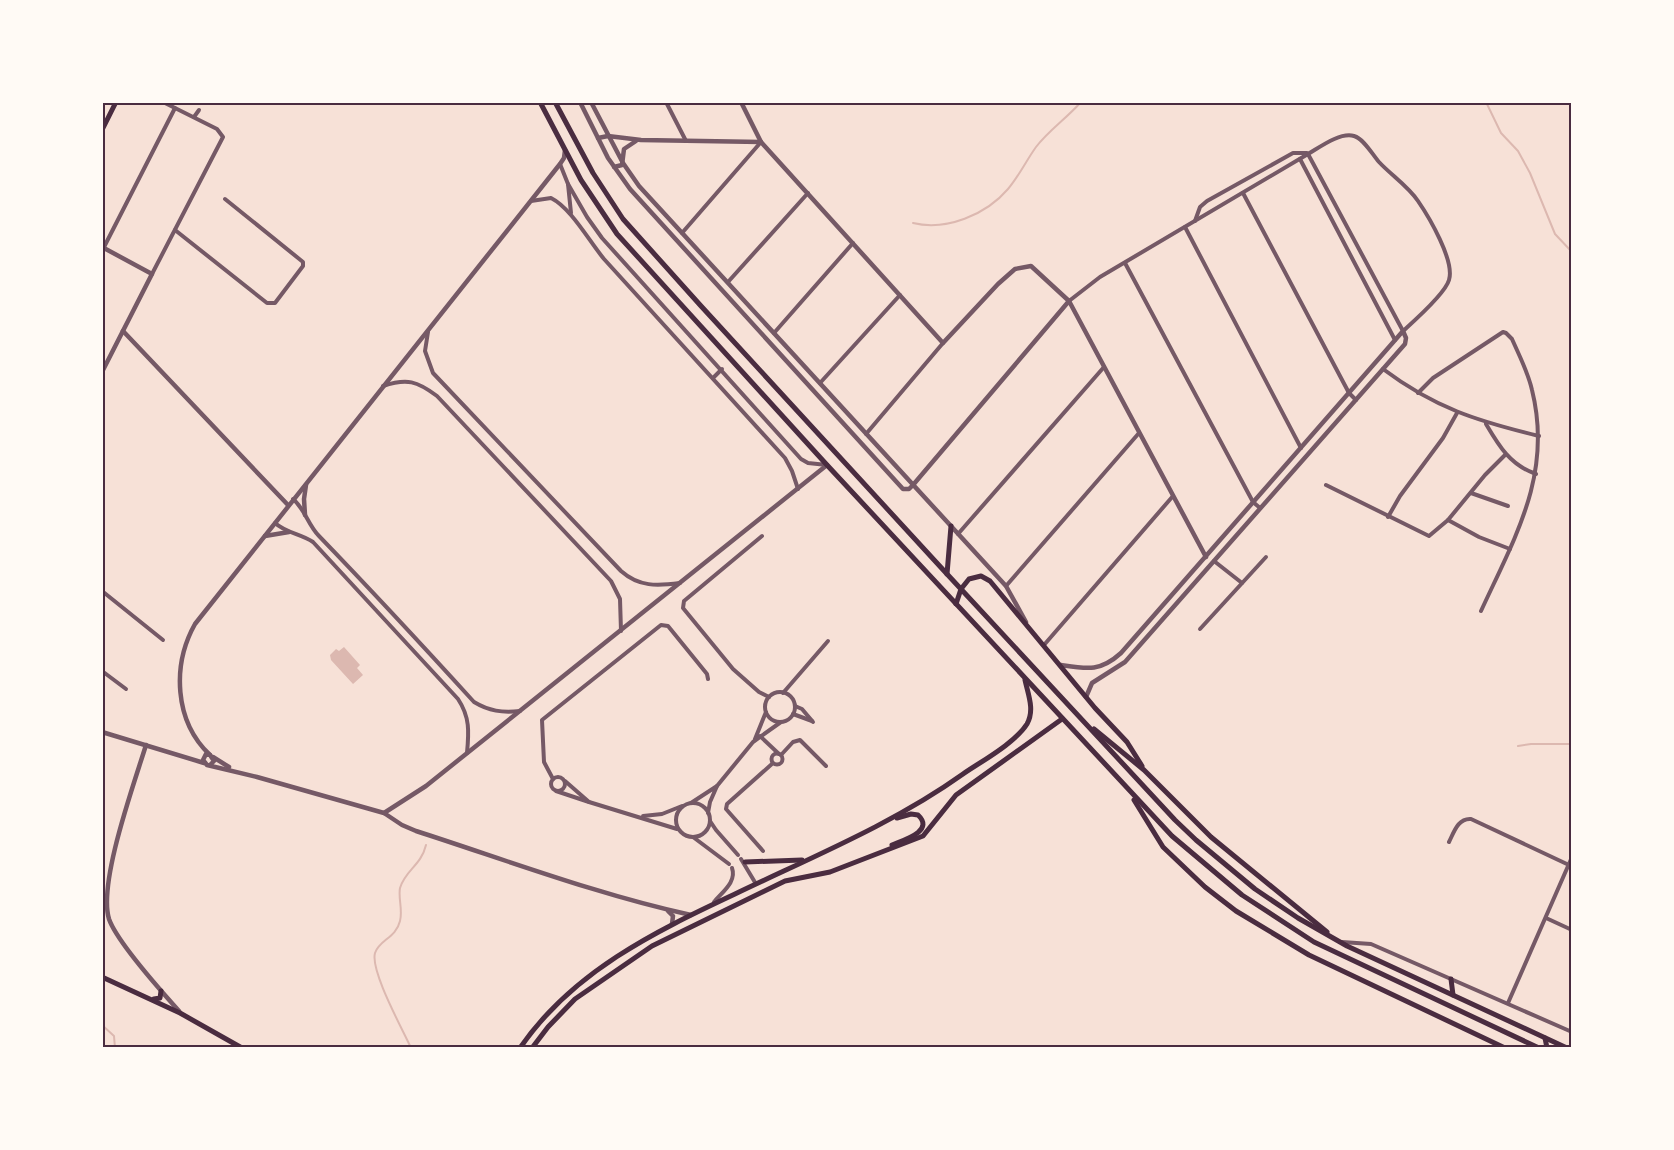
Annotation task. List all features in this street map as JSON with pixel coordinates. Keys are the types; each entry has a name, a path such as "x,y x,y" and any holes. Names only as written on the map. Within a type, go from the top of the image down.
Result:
{"main road":[{"path":"102,130 116,102"},
{"path":"540,102 585,187 617,234 827,465 1172,836 1242,895 1291,928 1340,955 1539,1048"},
{"path":"555,102 593,173 623,219 947,574 1196,840 1269,899 1338,941 1567,1048"},
{"path":"947,574 951,526"},
{"path":"956,604 966,581 972,577 987,578 1126,742 1144,770"},
{"path":"520,1048 542,1019 568,992 633,946 672,924 863,833 944,788 1021,732 1031,714 1025,678"},
{"path":"532,1048 575,999 652,946 785,881 830,872 923,836 956,795 1062,719"},
{"path":"1081,719 1144,770 1211,837 1338,941"},
{"path":"1128,791 1163,847 1205,887 1236,911 1309,955 1505,1048"},
{"path":"830,872 916,835 922,828 923,820 918,815 911,814 863,833"},
{"path":"741,859 807,860"},
{"path":"102,976 180,1013 242,1048"},
{"path":"1451,979 1453,995"},
{"path":"150,999 160,998 161,991"},
{"path":"1544,1037 1547,1048"}],"street":[{"path":"102,372 222,140 223,134 217,129 163,102"},
{"path":"580,102 613,167 644,205 900,486 906,489 913,485 1069,301 1100,277 1308,154 1341,136 1352,135 1359,138 1417,199 1445,253 1449,280 1432,303 1395,340 1121,653 1105,665 1092,669 1061,665"},
{"path":"591,102 623,164 648,196 1006,586 1029,627"},
{"path":"666,102 686,141"},
{"path":"741,102 761,142 943,343"},
{"path":"152,274 103,249 176,108"},
{"path":"194,117 199,110"},
{"path":"598,138 608,136 641,140 761,142"},
{"path":"623,164 624,149 632,142 641,140"},
{"path":"682,233 761,142"},
{"path":"210,765 214,761 208,756 190,727 181,698 179,675 183,651 190,633 203,612 262,537 560,164 565,156 565,150"},
{"path":"1086,697 1090,685 1125,662 1406,341 1403,331 1308,154 1293,153 1207,201 1200,207 1195,222"},
{"path":"1300,159 1395,340"},
{"path":"560,164 586,217 602,238 801,459 808,463 827,465"},
{"path":"613,167 623,164"},
{"path":"568,184 571,214"},
{"path":"728,282 808,193"},
{"path":"1243,193 1349,393 1356,400"},
{"path":"531,201 551,198 571,214 604,259 785,458 798,489"},
{"path":"175,230 267,303 275,303 303,266 303,262 225,199"},
{"path":"1185,227 1301,448"},
{"path":"774,333 853,243"},
{"path":"1125,262 1253,502 1260,508"},
{"path":"866,434 943,343 998,284 1020,266 1035,268 1069,301 1206,557"},
{"path":"820,383 900,295"},
{"path":"123,332 288,505"},
{"path":"428,332 424,351 433,373 621,571 634,581 646,585 681,583"},
{"path":"1418,393 1433,378 1500,334 1506,333 1512,339 1530,381 1539,436 1536,474 1510,549 1481,611"},
{"path":"785,359 792,352"},
{"path":"795,371 802,364"},
{"path":"958,534 1104,367"},
{"path":"713,378 722,369"},
{"path":"1383,369 1407,387 1457,413 1486,424 1539,436"},
{"path":"382,386 395,382 412,382 423,386 437,396 611,580 620,599 621,631"},
{"path":"1388,517 1400,496 1443,438 1457,413"},
{"path":"1486,424 1505,455 1521,468 1536,474"},
{"path":"1006,586 1139,433"},
{"path":"1326,485 1429,536 1448,520 1505,455"},
{"path":"384,813 417,793 467,754 827,465"},
{"path":"305,515 304,499 307,482"},
{"path":"1471,492 1508,506"},
{"path":"1044,645 1173,496"},
{"path":"293,499 300,505 312,528 474,702 496,712 520,711"},
{"path":"1448,520 1479,537 1510,549"},
{"path":"274,523 313,542 400,635 463,707 468,723 467,754"},
{"path":"262,537 289,532"},
{"path":"762,536 684,601 683,608 733,669 759,692 769,697"},
{"path":"1200,629 1266,557"},
{"path":"1214,561 1242,583"},
{"path":"102,591 163,640"},
{"path":"369,602 371,596 376,595"},
{"path":"708,679 668,626 661,625 542,720 544,762 553,779 552,786 556,791 678,829 730,866 733,872 732,881 711,905"},
{"path":"400,635 405,633 407,628"},
{"path":"783,693 828,641"},
{"path":"1092,669 1097,679"},
{"path":"102,671 126,689"},
{"path":"636,815 662,814 700,799 717,786 753,742 793,714 795,706 792,699 783,693 776,693 769,697 765,707 766,712 753,742"},
{"path":"793,714 813,722 802,709 795,706"},
{"path":"766,712 772,720 782,722"},
{"path":"102,732 210,765 384,813 416,831 691,915"},
{"path":"760,736 780,755 782,762 773,764 727,804 726,809 763,852"},
{"path":"773,764 772,755 780,755 793,742 800,740 826,766"},
{"path":"146,745 110,871 108,911 110,921 120,938 180,1013"},
{"path":"178,755 191,758 208,756 228,767 257,777"},
{"path":"204,763 208,756"},
{"path":"553,779 560,777 589,802"},
{"path":"556,791 564,788 565,782"},
{"path":"692,837 698,836 707,829 710,802 717,786"},
{"path":"678,829 676,818 680,808 687,804 701,805 716,830 741,859 756,884"},
{"path":"1449,842 1460,822 1463,819 1471,819 1569,865"},
{"path":"1508,1003 1572,857"},
{"path":"666,909 673,915 672,924"},
{"path":"1546,918 1572,930"},
{"path":"1338,941 1371,944 1572,1032"}],"shaded area":[{"path":"344,647 360,665 357,668 363,675 353,684 331,660 330,655 336,649 339,651"}],"waterway":[{"path":"913,223 926,225 952,223 989,206 1008,189 1041,141 1081,102"},
{"path":"1486,102 1501,133 1518,151 1530,173 1555,234 1572,252"},
{"path":"1518,746 1572,744"},
{"path":"411,1048 377,973 375,953 398,927 401,917 400,888 402,882 421,858 426,845"},
{"path":"102,1025 114,1036 115,1048"}]}
